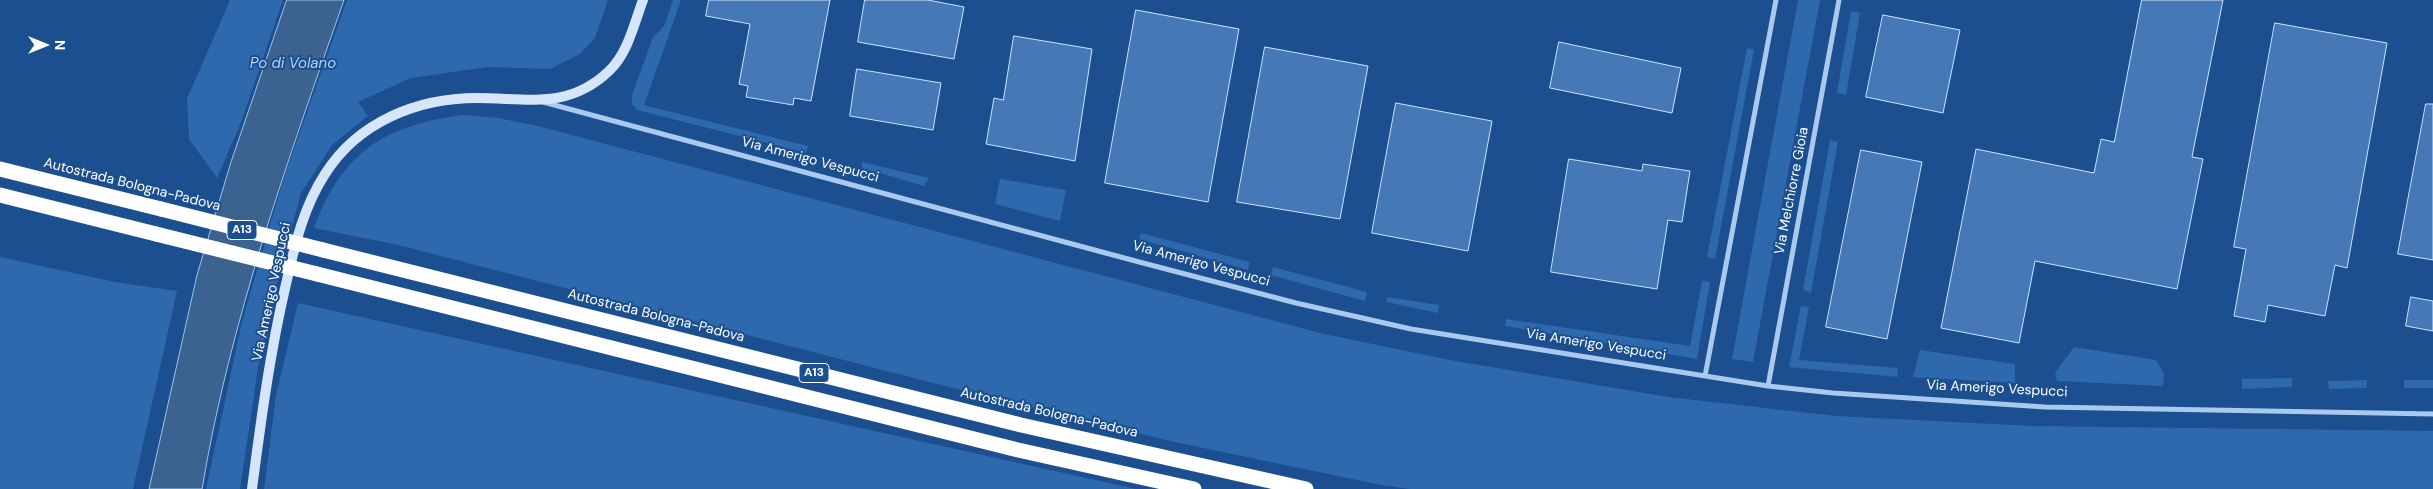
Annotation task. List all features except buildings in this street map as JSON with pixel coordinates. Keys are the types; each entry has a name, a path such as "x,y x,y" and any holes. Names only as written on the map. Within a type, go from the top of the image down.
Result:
{"highway":[{"name":"Autostrada Bologna-Padova","path":"0,169 1021,425 1306,489"},
{"name":"A13","path":"0,195 1018,450 1194,489"}],"main road":[{"path":"536,100 558,99 576,93 610,70 628,43 643,0"},
{"name":"Via Amerigo Vespucci","path":"252,489 262,412 282,298 302,219 326,172 348,146 369,129 393,115 421,104 477,98 536,100"}],"street":[{"path":"1705,376 1776,0"},
{"name":"Via Melchiorre Gioia","path":"1768,386 1840,0"},
{"name":"Via Amerigo Vespucci","path":"536,100 1305,305 1411,329 1768,386 1833,393 2045,407 2433,414"}],"shaded area":[{"path":"230,0 283,0 240,125 217,178 189,139 187,99"},
{"path":"347,0 608,0 595,38 580,54 550,69 488,67 411,78 358,102 368,116 332,145 301,193 275,290 258,368 240,489 206,489 242,322 284,177"},
{"path":"673,0 681,0 644,105 808,146 806,153 637,110 632,104 632,95 653,37 664,26"},
{"path":"1798,0 1820,0 1753,362 1732,359"},
{"path":"1851,11 1860,13 1846,95 1837,93"},
{"path":"1747,48 1754,50 1715,259 1707,257"},
{"path":"463,115 498,118 538,126 1324,334 1450,360 1668,397 1836,416 2033,426 2433,431 2433,489 1410,489 1381,485 1170,441 933,383 398,245 314,228 325,202 338,180 353,161 370,147 389,135 411,126"},
{"path":"1830,140 1838,142 1811,293 1803,290"},
{"path":"862,162 929,178 924,186 862,168"},
{"path":"1000,179 1066,190 1060,221 995,204"},
{"path":"1141,233 1250,262 1248,270 1139,239"},
{"path":"0,257 115,282 177,291 133,489 0,489"},
{"path":"1273,267 1367,292 1365,301 1271,275"},
{"path":"1702,281 1710,282 1697,359 1505,326 1506,319 1690,346"},
{"path":"1387,297 1439,305 1438,313 1386,302"},
{"path":"298,303 1136,489 264,489 276,395"},
{"path":"1801,306 1809,307 1799,360 1897,368 1898,377 1789,367"},
{"path":"2074,347 2156,360 2164,374 2163,386 2057,381 2055,373"},
{"path":"1920,350 2015,364 2015,383 1913,377"},
{"path":"2292,378 2292,387 2242,389 2242,379"},
{"path":"2367,380 2367,388 2329,389 2328,381"},
{"path":"2404,380 2433,380 2433,388 2404,388"}],"water":[{"name":"Po di Volano","path":"287,0 344,0 302,120 244,303 214,426 202,489 149,489 197,275 231,162"}]}
